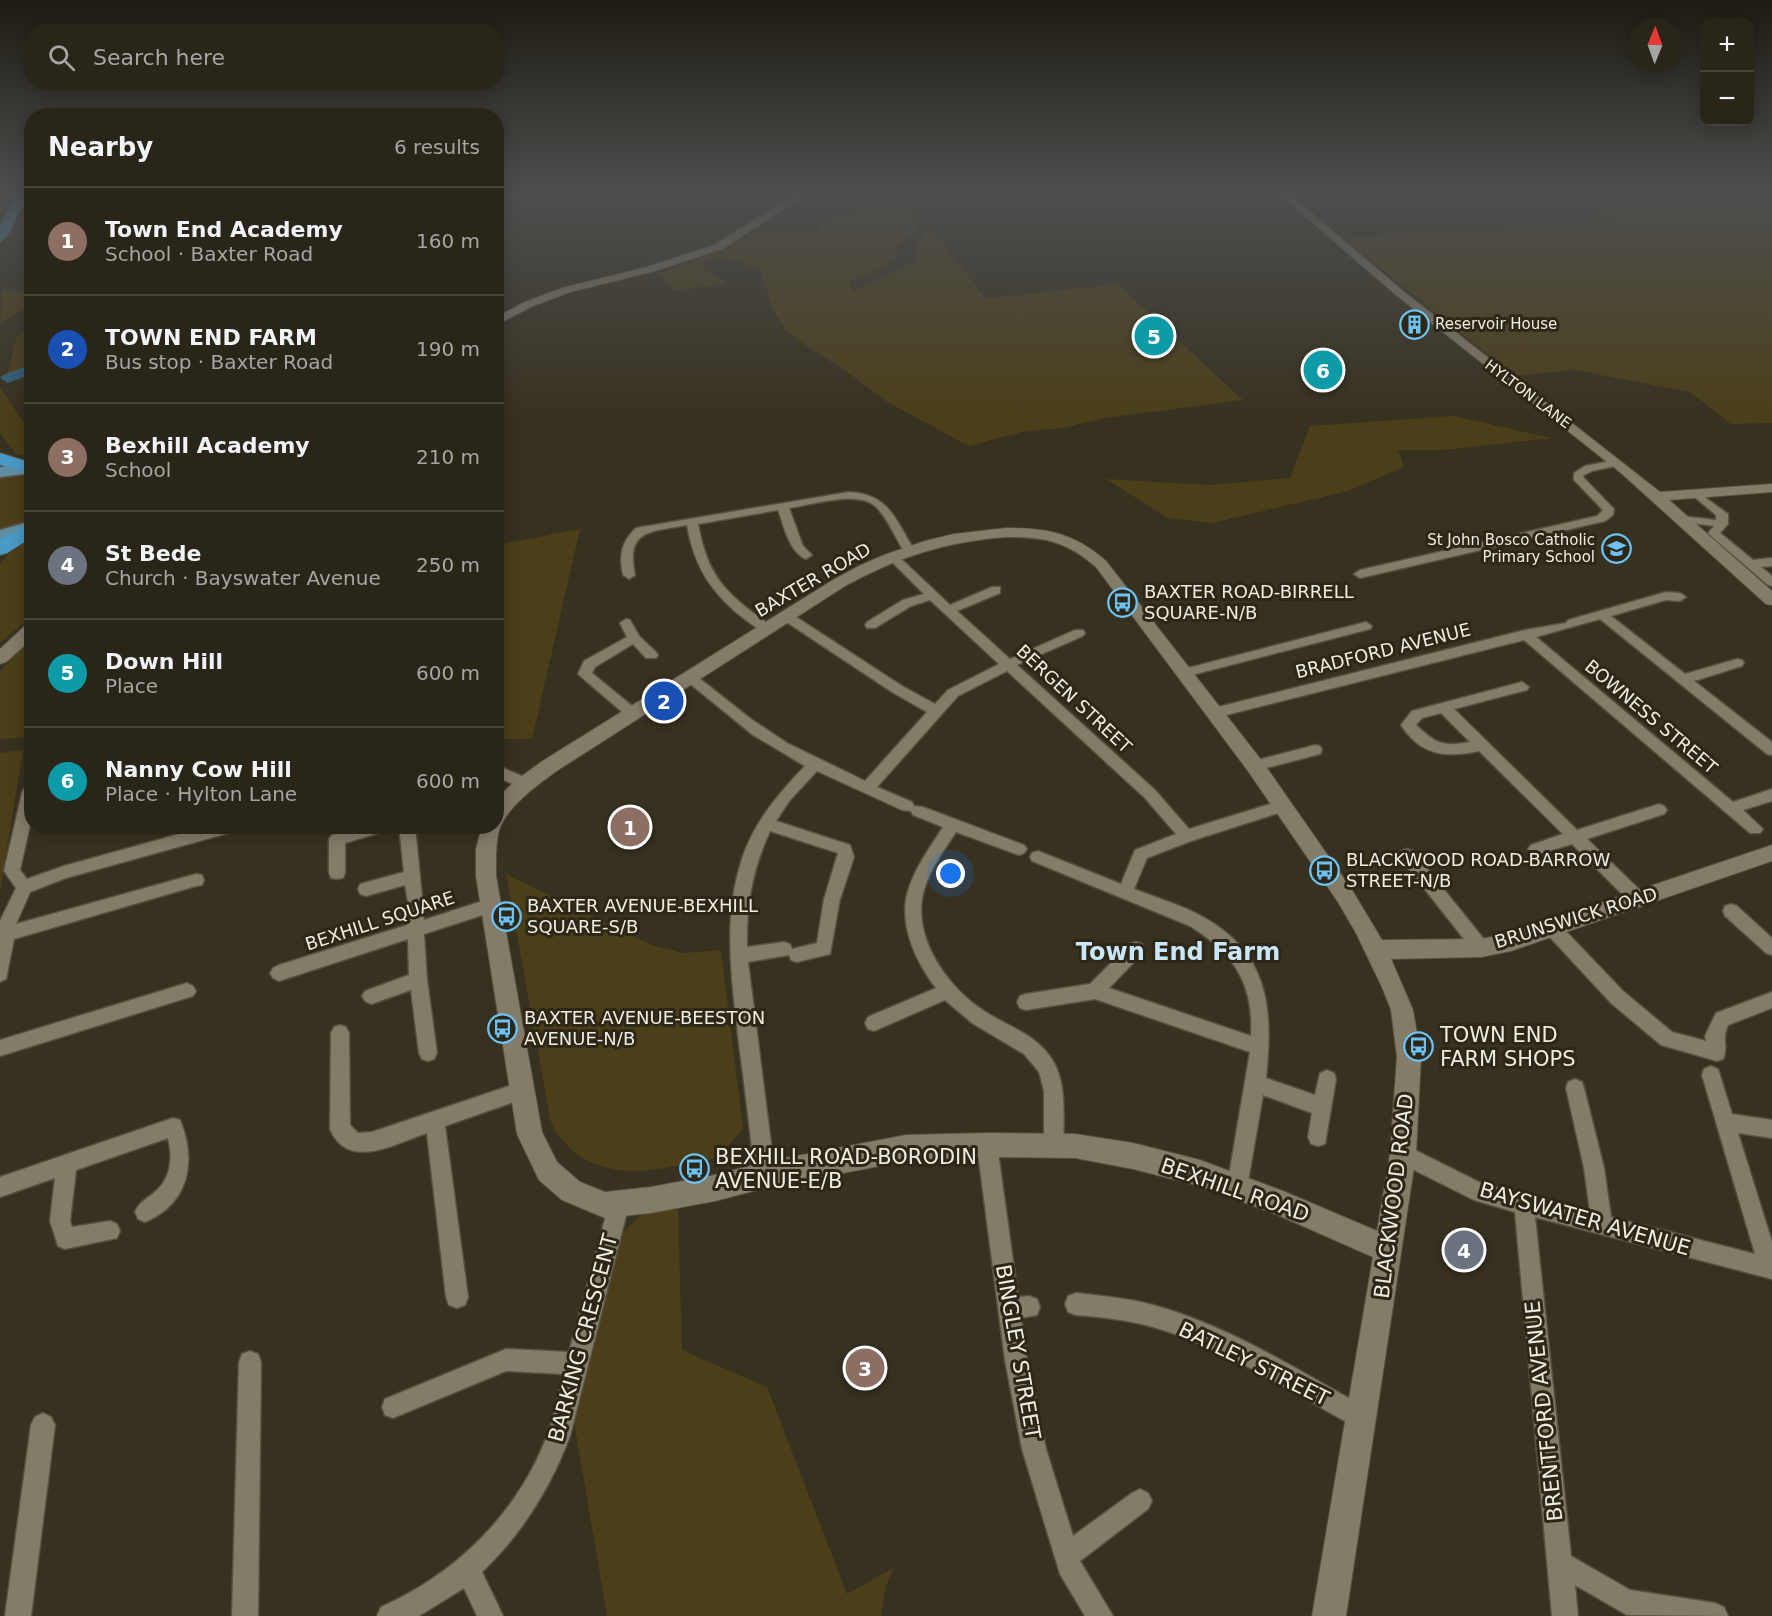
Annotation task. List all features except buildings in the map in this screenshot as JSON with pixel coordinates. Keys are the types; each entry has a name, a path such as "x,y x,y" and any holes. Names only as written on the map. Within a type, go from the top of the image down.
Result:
{"highway":[{"path":"0,458 24,466"},
{"path":"0,549 24,532"}],"main road":[{"path":"0,472 24,469"},
{"path":"0,536 24,529"}],"street":[{"path":"504,318 529,304 566,290 656,267"},
{"name":"HYLTON LANE","path":"1368,267 1616,463 1772,600"},
{"path":"1360,574 1601,519 1609,513 1608,509 1582,483 1578,478 1579,473 1589,468 1616,463"},
{"path":"1657,497 1772,488"},
{"path":"1696,494 1722,514 1722,524 1714,533 1772,582"},
{"path":"629,575 625,557 633,536 640,530 783,508 849,495 864,496 880,504 909,551"},
{"path":"783,508 798,547 806,555"},
{"path":"1681,519 1722,524"},
{"path":"692,521 697,550 709,580 720,593 767,629"},
{"name":"BAXTER ROAD","path":"526,784 839,583 909,551 996,532 1041,534 1070,542 1101,564 1283,806"},
{"name":"BERGEN STREET","path":"893,557 1161,805 1186,836"},
{"path":"1751,564 1772,562"},
{"path":"948,610 996,590"},
{"path":"871,625 907,603 932,595"},
{"name":"BRADFORD AVENUE","path":"1214,713 1567,624 1666,596 1680,597"},
{"path":"1601,615 1771,747"},
{"path":"786,616 897,689 936,711"},
{"path":"626,623 634,638 651,655"},
{"path":"1184,673 1366,627"},
{"path":"867,788 953,693 1009,664 1079,633"},
{"name":"BOWNESS STREET","path":"1525,634 1755,829"},
{"path":"0,658 24,636"},
{"path":"633,714 585,674 589,664 634,638"},
{"path":"1684,679 1737,663"},
{"path":"690,678 748,725 814,765 952,825 1019,849"},
{"path":"1483,746 1446,753 1426,743 1408,725 1417,714 1522,687"},
{"path":"1444,708 1639,900"},
{"path":"1255,766 1315,750"},
{"path":"765,1175 739,956 737,911 743,878 765,824 784,797 814,765"},
{"path":"504,774 526,784 504,807"},
{"path":"1731,808 1772,795"},
{"path":"1125,892 1141,854 1186,836 1283,806"},
{"name":"BLACKWOOD ROAD","path":"1283,806 1364,927 1393,986 1402,1010 1409,1057 1403,1154 1387,1249 1379,1315 1359,1417 1349,1503 1329,1616"},
{"path":"1536,849 1659,810"},
{"path":"24,816 12,871 24,887"},
{"path":"739,956 824,949 832,899 846,857 845,849 765,824"},
{"path":"952,825 916,890 913,913 916,932 923,953 952,997 977,1016 1011,1034 1035,1054 1051,1078 1054,1146"},
{"path":"0,974 8,921 24,887 64,872 190,834"},
{"path":"337,873 337,839 355,834"},
{"path":"408,834 418,980 428,1053"},
{"name":"BEXHILL ROAD","path":"490,834 486,849 486,876 530,1134 548,1171 571,1191 604,1205 619,1204 715,1188 765,1175 906,1148 987,1145 1075,1146 1133,1156 1200,1173 1387,1249"},
{"name":"BRUNSWICK ROAD","path":"1375,950 1481,948 1511,942 1772,853"},
{"path":"1407,855 1481,948"},
{"path":"1038,856 1196,921 1219,935 1233,951 1254,983 1262,1026 1255,1083 1237,1187"},
{"path":"366,890 412,876"},
{"path":"7,934 196,880"},
{"name":"BEXHILL SQUARE","path":"279,973 415,913 492,906"},
{"path":"1731,911 1772,948"},
{"path":"1552,928 1617,997 1666,1039 1717,1053 1714,1036 1722,1019 1772,1000"},
{"path":"1095,990 1136,949"},
{"path":"371,996 418,980"},
{"path":"1026,1002 1095,990 1259,1047"},
{"path":"874,1023 906,1010 925,998 948,991"},
{"path":"0,1048 187,992"},
{"path":"340,1033 340,1129 354,1143 372,1142 524,1090"},
{"path":"1711,1075 1771,1269"},
{"path":"1318,1137 1327,1079"},
{"path":"1255,1083 1322,1107"},
{"path":"1575,1088 1594,1168 1602,1226"},
{"path":"435,1120 457,1297"},
{"path":"1725,1122 1772,1129"},
{"path":"0,1187 172,1127 180,1141 179,1171 169,1191 145,1212"},
{"name":"BINGLEY STREET","path":"987,1145 1019,1307 1016,1360 1034,1449 1072,1574 1100,1616"},
{"name":"BAYSWATER AVENUE","path":"1403,1154 1481,1193 1771,1269"},
{"path":"67,1164 60,1221 65,1239 110,1232"},
{"name":"BARKING CRESCENT","path":"390,1616 413,1607 468,1570 500,1537 550,1458 564,1416 619,1204"},
{"name":"BRENTFORD AVENUE","path":"1524,1205 1565,1616"},
{"name":"BATLEY STREET","path":"1076,1304 1126,1310 1166,1320 1218,1342 1359,1417"},
{"path":"393,1407 506,1360 577,1364"},
{"path":"245,1616 250,1362"},
{"path":"18,1616 43,1425"},
{"path":"1067,1556 1140,1501"},
{"path":"1560,1563 1627,1602 1714,1616"},
{"path":"468,1570 490,1616"}],"shaded area":[{"path":"676,267 703,267 727,284 674,290 660,273"},
{"path":"753,267 882,267 850,282 852,292 903,267 961,267 986,299 1118,284 1243,400 1105,418 1061,428 1022,432 969,446 889,403 785,329 772,309 761,270"},
{"path":"1379,267 1772,267 1772,423 1731,424 1690,392 1575,370 1515,376"},
{"path":"2,291 24,292 24,309 0,324"},
{"path":"24,332 24,368 7,376 17,336"},
{"path":"0,387 24,423 24,454 17,455 0,433"},
{"path":"1454,416 1551,438 1444,450 1398,450 1404,467 1348,491 1212,523 1168,518 1106,479 1210,485 1290,478 1310,426"},
{"path":"24,477 24,521 0,529 0,479"},
{"path":"580,529 532,739 504,739 504,544"},
{"path":"24,543 24,622 0,643 0,564 8,554"},
{"path":"24,645 24,737 0,739 0,672"},
{"path":"23,750 0,891 0,753"},
{"path":"506,874 651,945 684,953 721,950 743,1128 718,1158 642,1170 606,1168 588,1161 572,1150 558,1135 550,1116"},
{"path":"678,1209 682,1350 767,1387 847,1594 893,1568 886,1586 881,1616 607,1616 574,1422 621,1234 645,1211"}],"waterway":[{"path":"8,378 24,371"}],"place":[{"name":"Reservoir House","path":"1414,324"},
{"name":"Down Hill","path":"1154,336"},
{"name":"Nanny Cow Hill","path":"1323,370"},
{"name":"St John Bosco Catholic Primary School","path":"1616,549"},
{"name":"BAXTER ROAD-BIRRELL SQUARE-N/B","path":"1123,602"},
{"name":"TOWN END FARM","path":"664,701"},
{"name":"Town End Academy","path":"630,827"},
{"name":"BLACKWOOD ROAD-BARROW STREET-N/B","path":"1325,870"},
{"name":"BAXTER AVENUE-BEXHILL SQUARE-S/B","path":"506,916"},
{"name":"BAXTER AVENUE-BEESTON AVENUE-N/B","path":"503,1028"},
{"name":"TOWN END FARM SHOPS","path":"1419,1047"},
{"name":"BEXHILL ROAD-BORODIN AVENUE-E/B","path":"694,1169"},
{"name":"St Bede","path":"1464,1250"},
{"name":"Bexhill Academy","path":"865,1368"}],"district":[{"name":"Town End Farm","path":"1178,952"}]}
